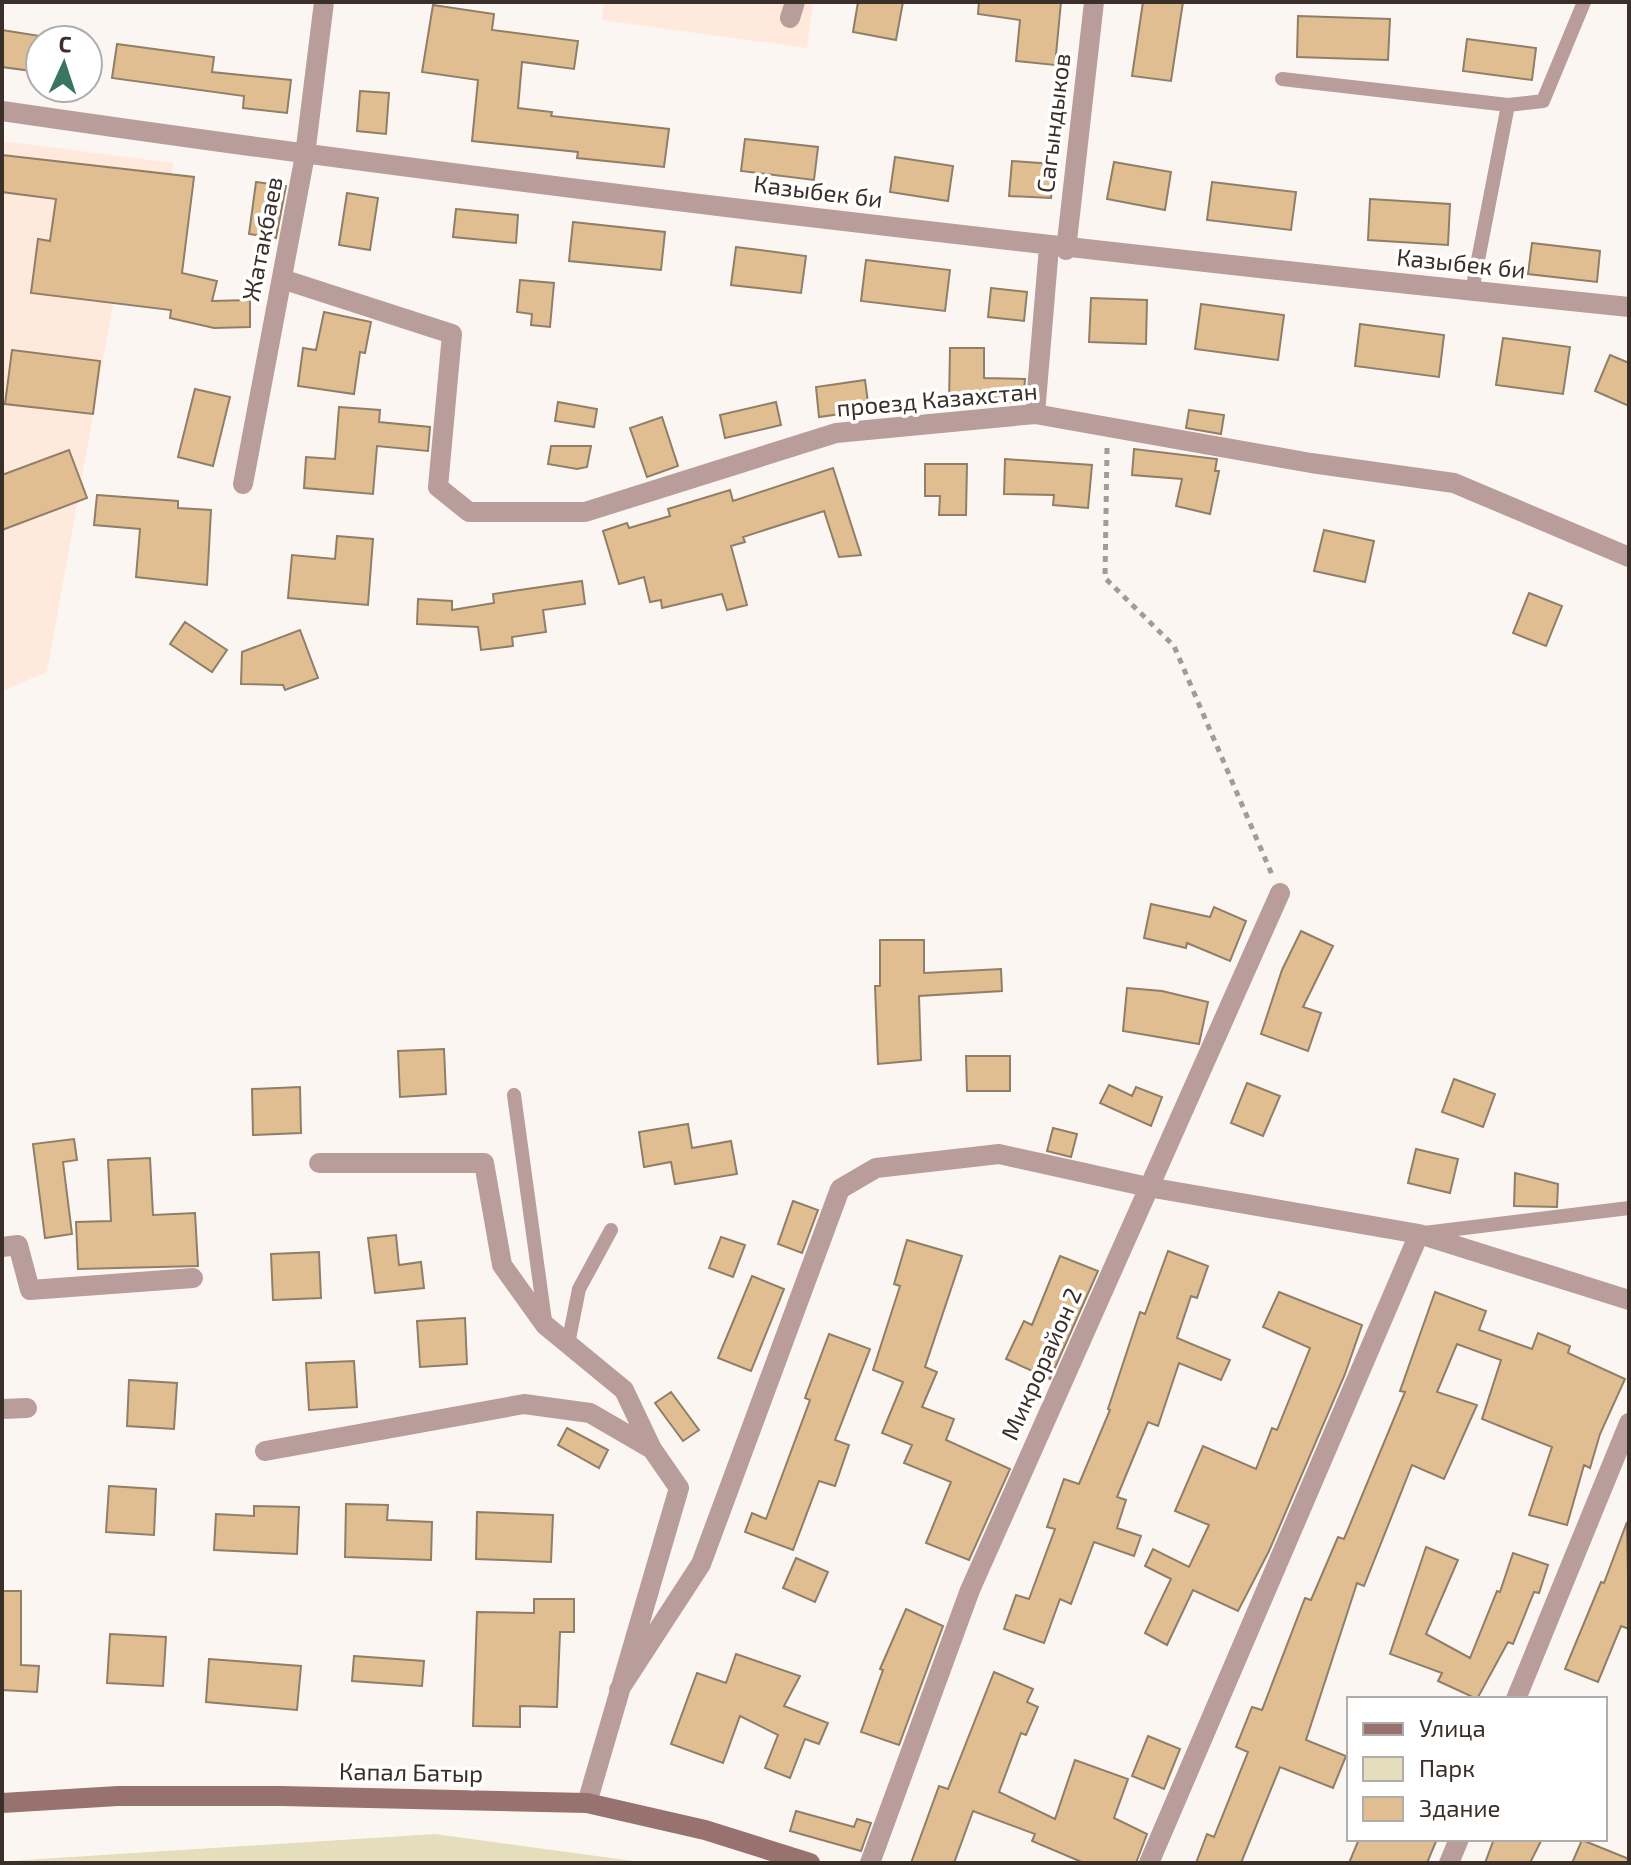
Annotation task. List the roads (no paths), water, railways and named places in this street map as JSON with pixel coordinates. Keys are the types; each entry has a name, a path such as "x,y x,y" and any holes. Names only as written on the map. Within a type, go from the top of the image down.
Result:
{"main road":[{"name":"Капал Батыр","path":"2,1803 118,1796 281,1796 587,1803 705,1830 810,1863"}],"street":[{"name":"Жатакбаев","path":"243,484 305,155 324,2"},
{"name":"Сагындыков","path":"1035,414 1094,2"},
{"name":"Казыбек би","path":"2,111 305,155 1058,248 1629,307"},
{"name":"проезд Казахстан","path":"282,279 452,334 438,487 469,512 585,512 836,433 1035,414 1311,463 1454,483 1629,557"},
{"name":"Микрорайон 2","path":"870,1863 970,1590 1280,893"},
{"path":"619,1690 701,1564 840,1189 876,1168 999,1154 1148,1187 1419,1234 1629,1300"},
{"path":"319,1163 484,1163 502,1265 545,1325 624,1390 652,1449 679,1488 587,1803"},
{"path":"1149,1863 1419,1234"},
{"path":"2,1247 18,1245 30,1290 193,1278"},
{"path":"265,1451 524,1404 590,1413 652,1449"},
{"path":"2,1409 27,1408"},
{"path":"1517,1697 1629,1423"},
{"path":"1449,1863 1458,1841"}],"lane":[{"path":"1282,79 1508,105 1543,101 1584,2"},
{"path":"1472,291 1508,105"},
{"path":"514,1095 545,1325"},
{"path":"1419,1234 1629,1208"},
{"path":"568,1344 579,1289 611,1230"}]}
